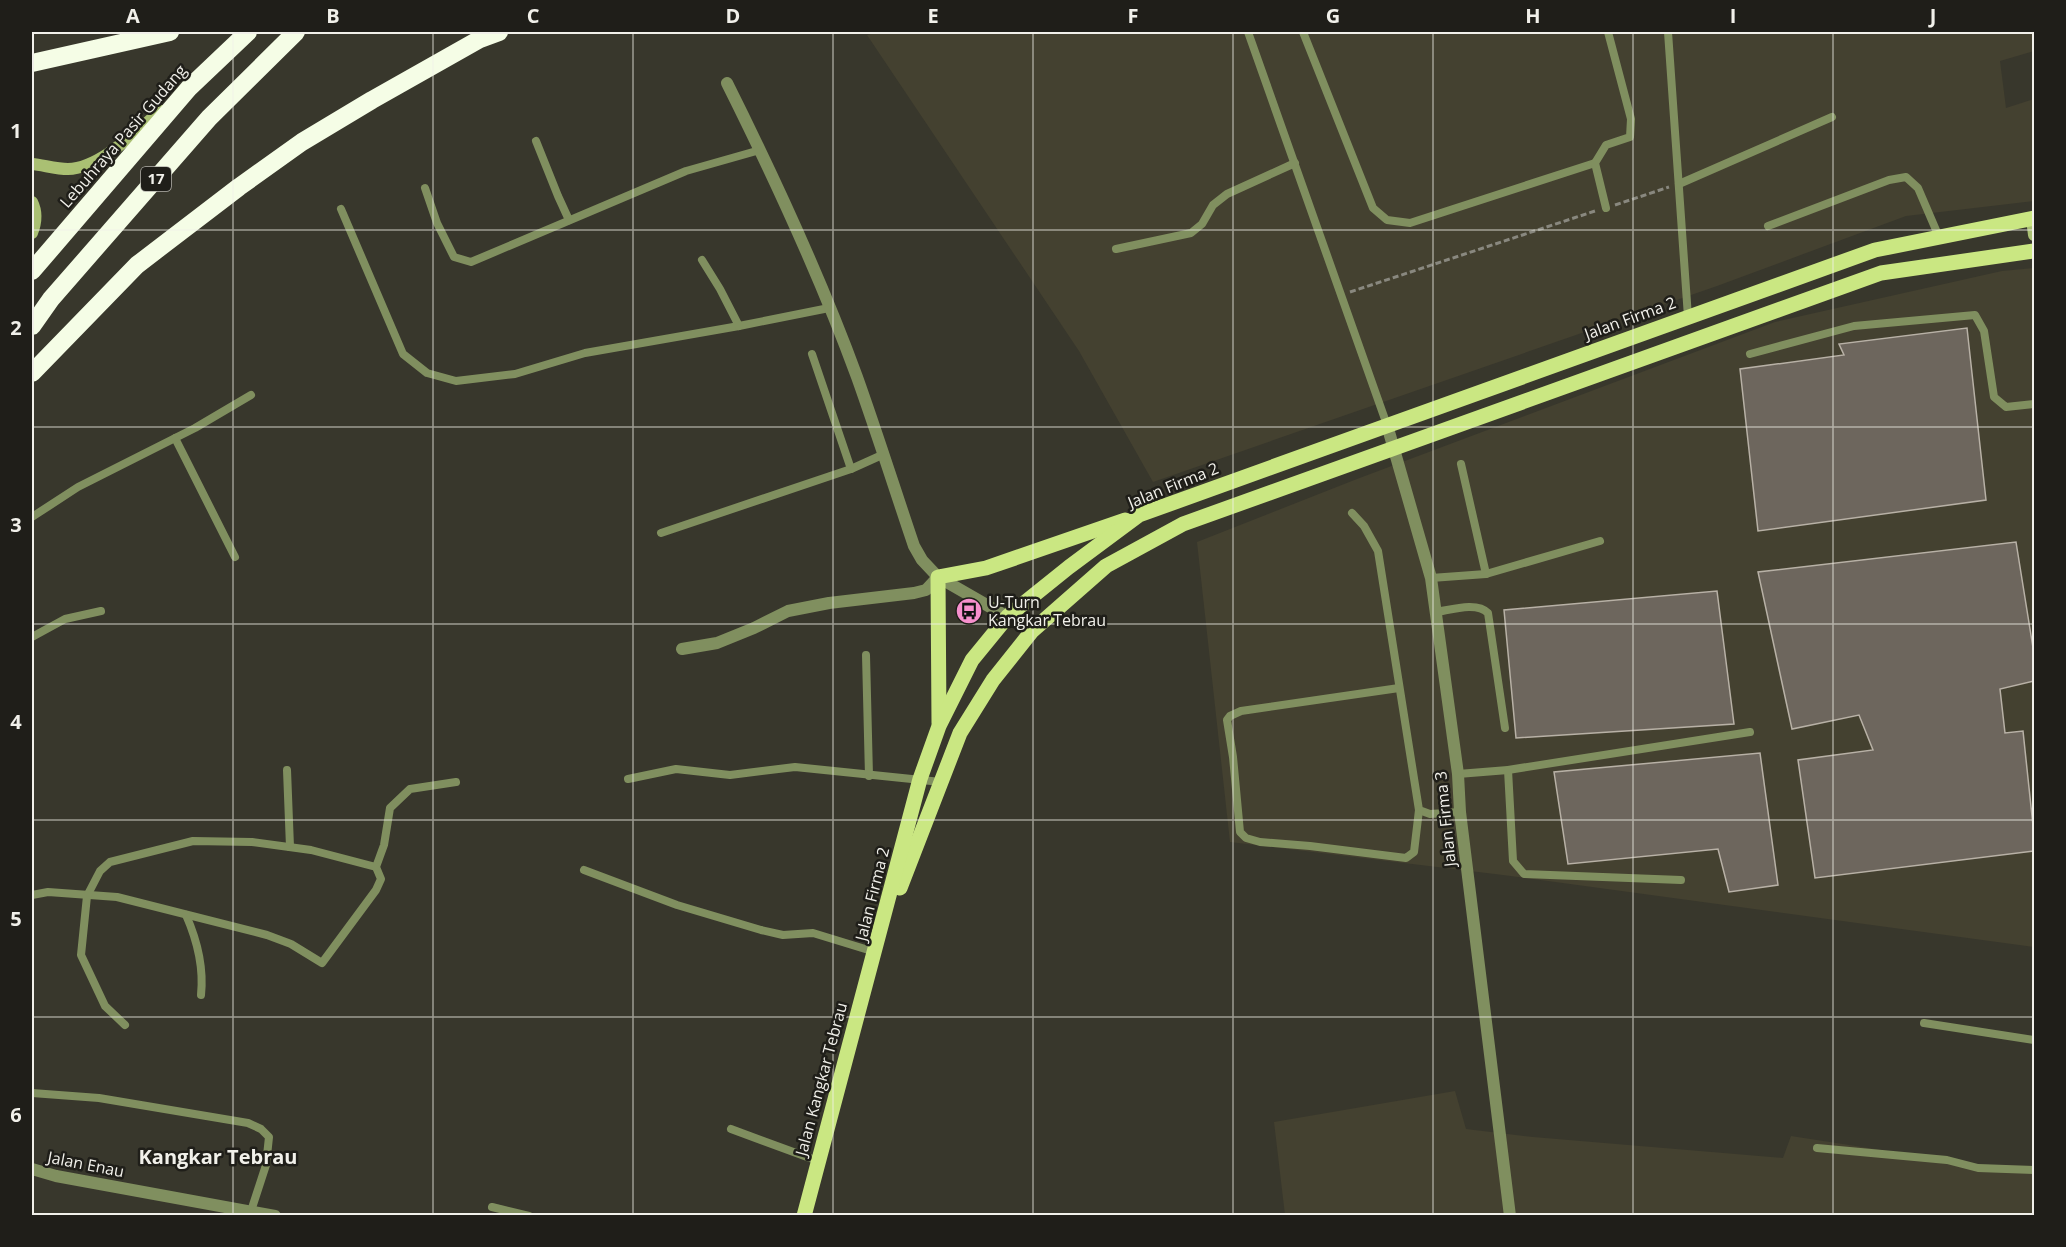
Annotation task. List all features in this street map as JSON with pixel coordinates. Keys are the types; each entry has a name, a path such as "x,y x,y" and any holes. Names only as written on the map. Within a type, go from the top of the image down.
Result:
{"highway":[{"path":"32,63 167,32"},
{"name":"Lebuhraya Pasir Gudang","path":"32,271 189,88 248,32"},
{"name":"17","path":"32,326 51,299 209,118 296,32"},
{"path":"32,373 137,265 239,186 302,142 372,100 480,39 499,32"}],"main road":[{"name":"Jalan Firma 2","path":"875,952 920,779 939,726 972,660 1008,616 1139,515 1875,250 2033,219"},
{"name":"Jalan Firma 2","path":"875,952 960,733 993,680 1032,631 1106,566 1183,524 1881,273 2034,251"},
{"path":"939,726 938,577 986,568 1139,515"},
{"name":"Jalan Kangkar Tebrau","path":"804,1215 838,1082 875,952"}],"street":[{"path":"727,83 760,150 829,308 856,376 914,546 922,560 938,577 1032,631"},
{"path":"32,164 69,169 89,165 112,150 189,88"},
{"path":"32,202 36,224 32,233"},
{"path":"2033,219 2034,235"},
{"name":"Jalan Firma 3","path":"1387,425 1392,449 1431,578 1458,774 1460,812 1510,1215"},
{"path":"682,649 717,643 754,628 788,610 926,590 938,577"},
{"name":"Jalan Enau","path":"32,1169 56,1176 250,1213 276,1215"}],"lane":[{"path":"1248,32 1387,425"},
{"path":"1303,32 1373,208 1387,220 1410,223 1596,163"},
{"path":"1606,208 1596,163 1606,145 1630,137 1631,119 1608,32"},
{"path":"1668,32 1688,317"},
{"path":"1679,184 1832,117"},
{"path":"536,141 569,220"},
{"path":"425,188 437,223 454,257 471,262 686,171 760,150"},
{"path":"1116,249 1191,233 1202,224 1213,205 1235,188 1295,164"},
{"path":"1768,226 1889,180 1906,177 1918,188 1939,237"},
{"path":"341,209 403,354 427,373 456,381 515,374 585,353 739,327 829,308"},
{"path":"702,260 739,327"},
{"path":"1750,354 1854,326 1975,315 1984,331 1994,397 2006,407 2034,404"},
{"path":"812,354 850,469"},
{"path":"32,517 78,487 175,438 251,395"},
{"path":"175,438 235,557"},
{"path":"661,533 850,469 882,455"},
{"path":"1461,464 1486,574"},
{"path":"1352,513 1364,526 1378,551 1419,810 1414,852 1406,858 1260,842 1246,838 1240,832 1227,720 1230,716 1242,711 1399,688"},
{"path":"1431,578 1486,574 1600,541"},
{"path":"1436,612 1480,607 1488,613 1505,728"},
{"path":"32,637 65,619 101,610"},
{"path":"866,655 869,776"},
{"path":"1458,774 1508,770 1750,732"},
{"path":"628,779 676,769 730,775 795,767 941,782"},
{"path":"287,770 290,847"},
{"path":"1508,770 1513,861 1524,874 1681,880"},
{"path":"32,895 48,892 117,897 267,934 291,944 322,963 376,890 381,879 376,867 384,845 390,808 410,789 456,782"},
{"path":"1419,810 1430,814 1460,812"},
{"path":"125,1025 105,1006 81,955 87,896 100,871 110,862 193,841 252,842 311,850 376,867"},
{"path":"584,870 677,905 761,930 783,935 813,933 875,952"},
{"path":"186,915 194,934 203,976 201,995"},
{"path":"1924,1023 2034,1040"},
{"path":"32,1094 99,1098 248,1123 261,1129 269,1137 267,1156 250,1213"},
{"path":"731,1129 818,1161"},
{"path":"1817,1148 1947,1160 1978,1167 2034,1170"},
{"path":"492,1207 529,1215"}],"path":[{"path":"1341,295 1679,184"}],"shaded area":[{"path":"878,32 2034,32 2034,51 2000,61 2006,108 2034,99 2034,201 1906,216 1717,286 1153,482 1079,351 867,35"},
{"path":"2034,268 2034,947 1503,875 1230,842 1197,542 1357,479 1775,322 2002,271"},
{"path":"1455,1091 1466,1129 1533,1137 1783,1158 1791,1136 1998,1168 2034,1170 2034,1215 1285,1215 1274,1122"}],"building":[{"path":"1967,328 1986,500 1758,531 1740,369 1844,355 1839,344"},
{"path":"2016,542 2034,654 2034,681 2000,689 2005,733 2023,731 2034,851 1815,878 1798,760 1873,750 1859,715 1792,729 1758,572"},
{"path":"1717,591 1734,724 1516,738 1504,610"},
{"path":"1760,753 1778,885 1729,892 1718,849 1568,864 1554,772"}],"place":[{"name":"U-Turn Kangkar Tebrau","path":"969,611"}],"district":[{"name":"Kangkar Tebrau","path":"218,1157"}]}
